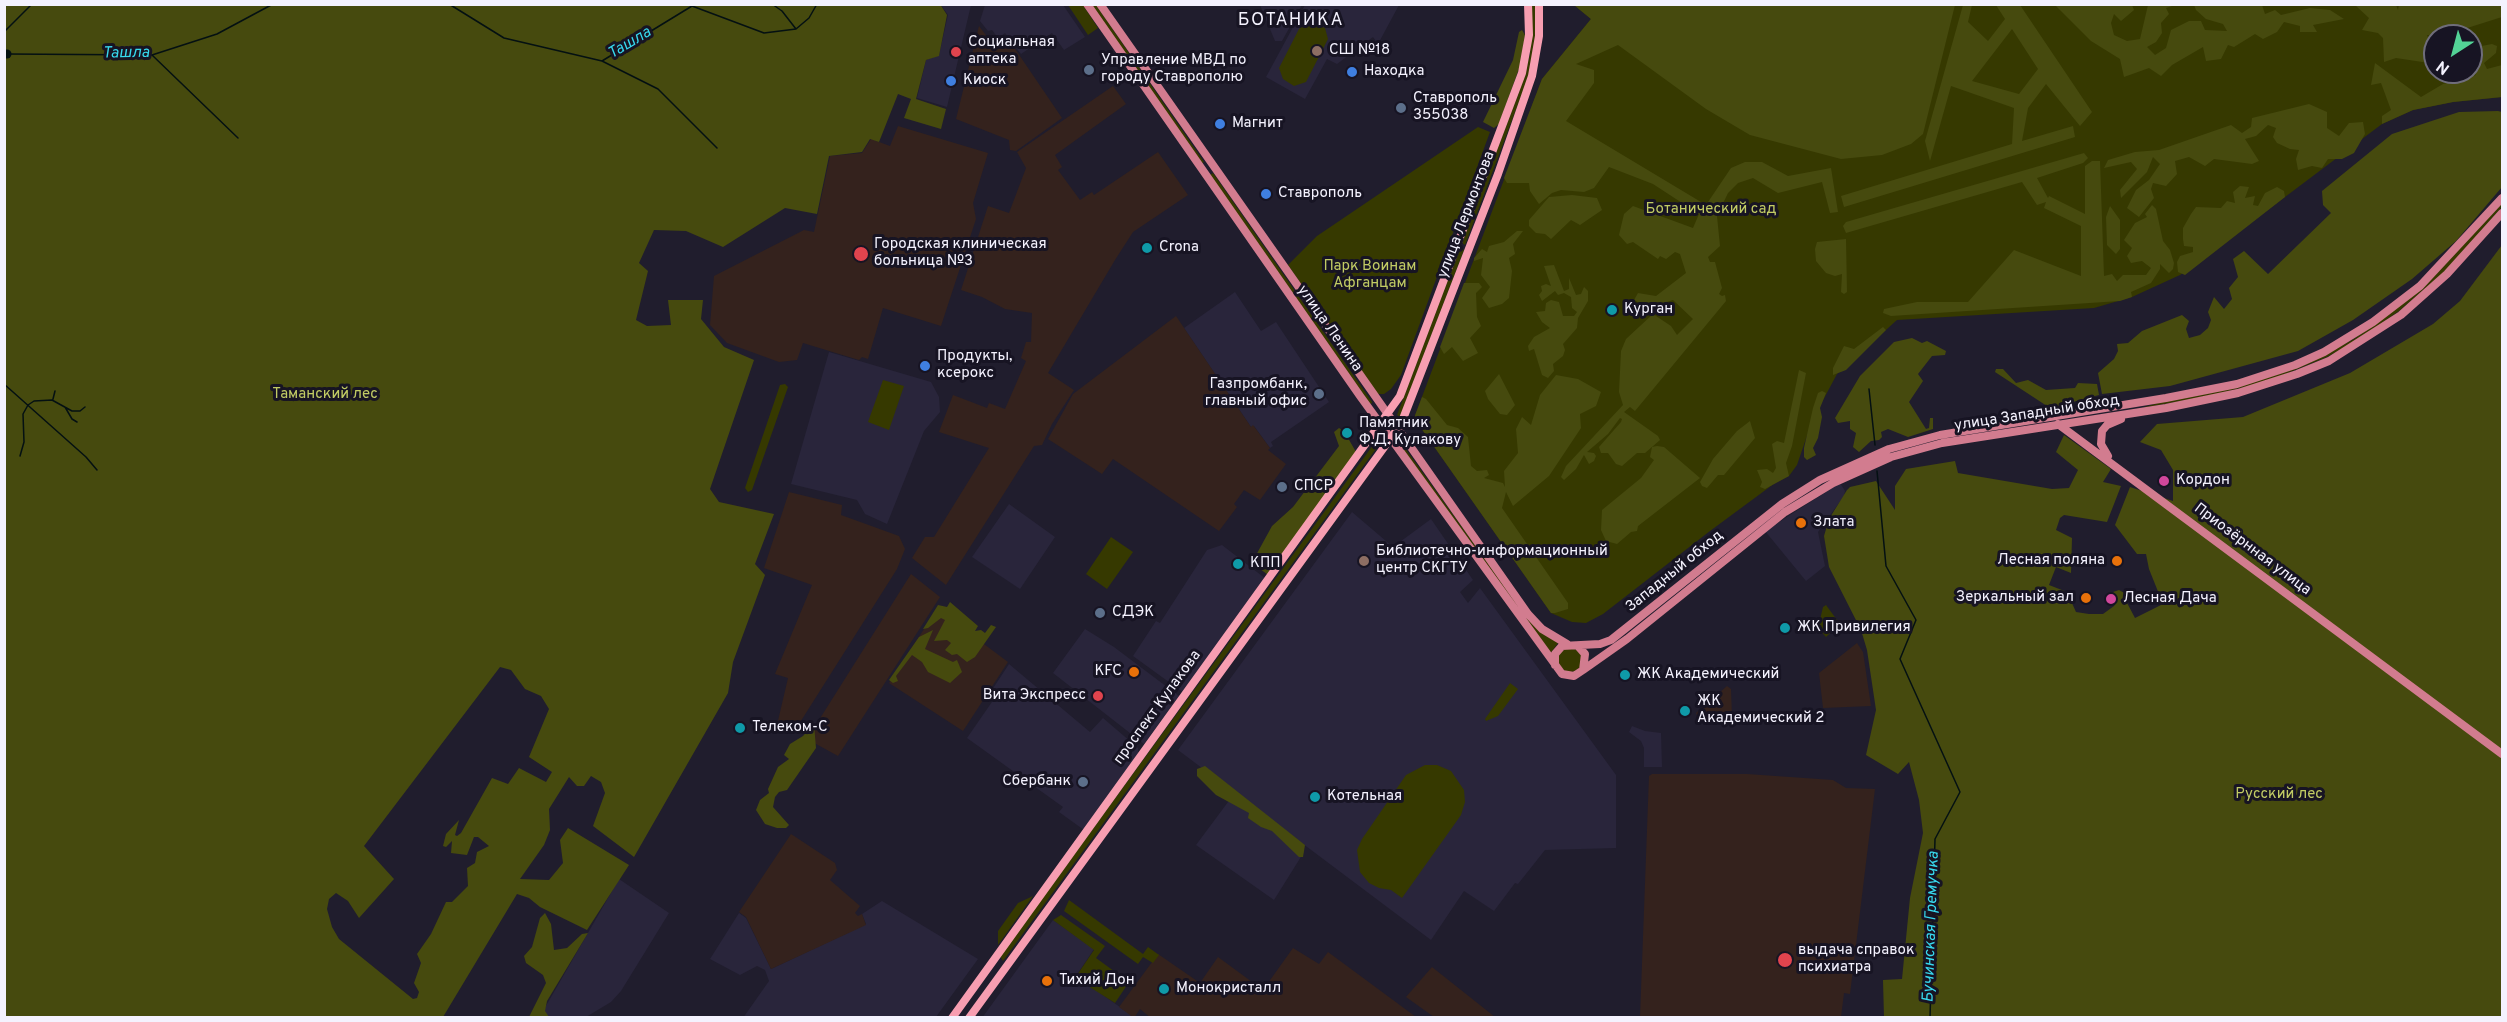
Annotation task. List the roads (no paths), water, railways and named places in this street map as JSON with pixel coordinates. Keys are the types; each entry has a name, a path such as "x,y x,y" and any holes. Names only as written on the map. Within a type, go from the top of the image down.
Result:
{"main road":[{"name":"улица Ленина","path":"1087,4 1380,424 1555,665"},
{"name":"улица Ленина","path":"1100,4 1528,614 1542,629 1567,644"},
{"name":"улица Лермонтова","path":"1387,416 1405,386 1522,73 1529,35 1528,4"},
{"name":"улица Лермонтова","path":"1397,430 1404,418 1469,249 1532,76 1539,36 1539,4"},
{"name":"улица Западный обход","path":"1782,504 1820,480 1889,449 1940,435 2236,384 2324,352 2373,322 2420,286 2502,198"},
{"name":"улица Западный обход","path":"1583,670 1627,639 1785,512 1833,483 1890,457 1942,443 2166,408 2268,385 2345,351 2393,321 2428,293 2502,213"},
{"path":"1457,244 1469,249"},
{"path":"2122,470 2103,450 2102,431 2115,420 2166,408"},
{"name":"проспект Кулакова","path":"952,1017 1387,416"},
{"name":"Приозёрнная улица","path":"2049,417 2502,754"},
{"name":"проспект Кулакова","path":"969,1017 1397,430"},
{"name":"Западный обход","path":"1578,646 1600,644 1622,633 1782,504"},
{"path":"1567,644 1578,646 1585,654 1583,670 1568,676 1562,674 1555,665 1555,654 1567,644"}],"waterway":[{"path":"4,32 32,4"},
{"name":"Ташла","path":"7,54 152,55 217,34 273,4"},
{"name":"Ташла","path":"449,4 504,38 602,61 692,6 764,33 796,29 809,18 817,4"},
{"path":"772,4 782,11 796,29"},
{"path":"152,55 238,138"},
{"path":"602,61 658,89 717,148"},
{"path":"4,384 86,457 97,470"},
{"path":"1869,389 1875,445"},
{"path":"53,399 55,391"},
{"path":"20,456 24,442 23,414 28,405 34,401 52,400 72,411 80,411 85,407"},
{"path":"65,407 72,419 77,422"},
{"name":"Бучинская Гремучка","path":"1877,471 1886,566 1916,620 1900,659 1960,792 1935,839 1930,1018"}],"place":[{"name":"СШ №18","path":"1317,51"},
{"name":"Социальная аптека","path":"956,52"},
{"name":"Управление МВД по городу Ставрополю","path":"1089,70"},
{"name":"Находка","path":"1352,72"},
{"name":"Киоск","path":"951,81"},
{"name":"Ставрополь 355038","path":"1401,108"},
{"name":"Магнит","path":"1220,124"},
{"name":"Ставрополь","path":"1266,194"},
{"name":"Crona","path":"1147,248"},
{"name":"Городская клиническая больница №3","path":"861,254"},
{"name":"Курган","path":"1612,310"},
{"name":"Продукты, ксерокс","path":"925,366"},
{"name":"Газпромбанк, главный офис","path":"1319,394"},
{"name":"Памятник Ф.Д. Кулакову","path":"1347,433"},
{"name":"Кордон","path":"2164,481"},
{"name":"СПСР","path":"1282,487"},
{"name":"Злата","path":"1801,523"},
{"name":"Библиотечно-информационный центр СКГТУ","path":"1364,561"},
{"name":"Лесная поляна","path":"2117,561"},
{"name":"КПП","path":"1238,564"},
{"name":"Зеркальный зал","path":"2086,598"},
{"name":"Лесная Дача","path":"2111,599"},
{"name":"СДЭК","path":"1100,613"},
{"name":"ЖК Привилегия","path":"1785,628"},
{"name":"KFC","path":"1134,672"},
{"name":"ЖК Академический","path":"1625,675"},
{"name":"Вита Экспресс","path":"1098,696"},
{"name":"ЖК Академический 2","path":"1685,711"},
{"name":"Телеком-С","path":"740,728"},
{"name":"Сбербанк","path":"1083,782"},
{"name":"Котельная","path":"1315,797"},
{"name":"выдача справок психиатра","path":"1785,960"},
{"name":"Тихий Дон","path":"1047,981"},
{"name":"Монокристалл","path":"1164,989"}],"district":[{"name":"БОТАНИКА","path":"1291,21"}],"park label":[{"name":"Ботанический сад","path":"1711,210"},
{"name":"Парк Воинам Афганцам","path":"1370,276"},
{"name":"Таманский лес","path":"325,395"},
{"name":"Русский лес","path":"2279,795"}]}
